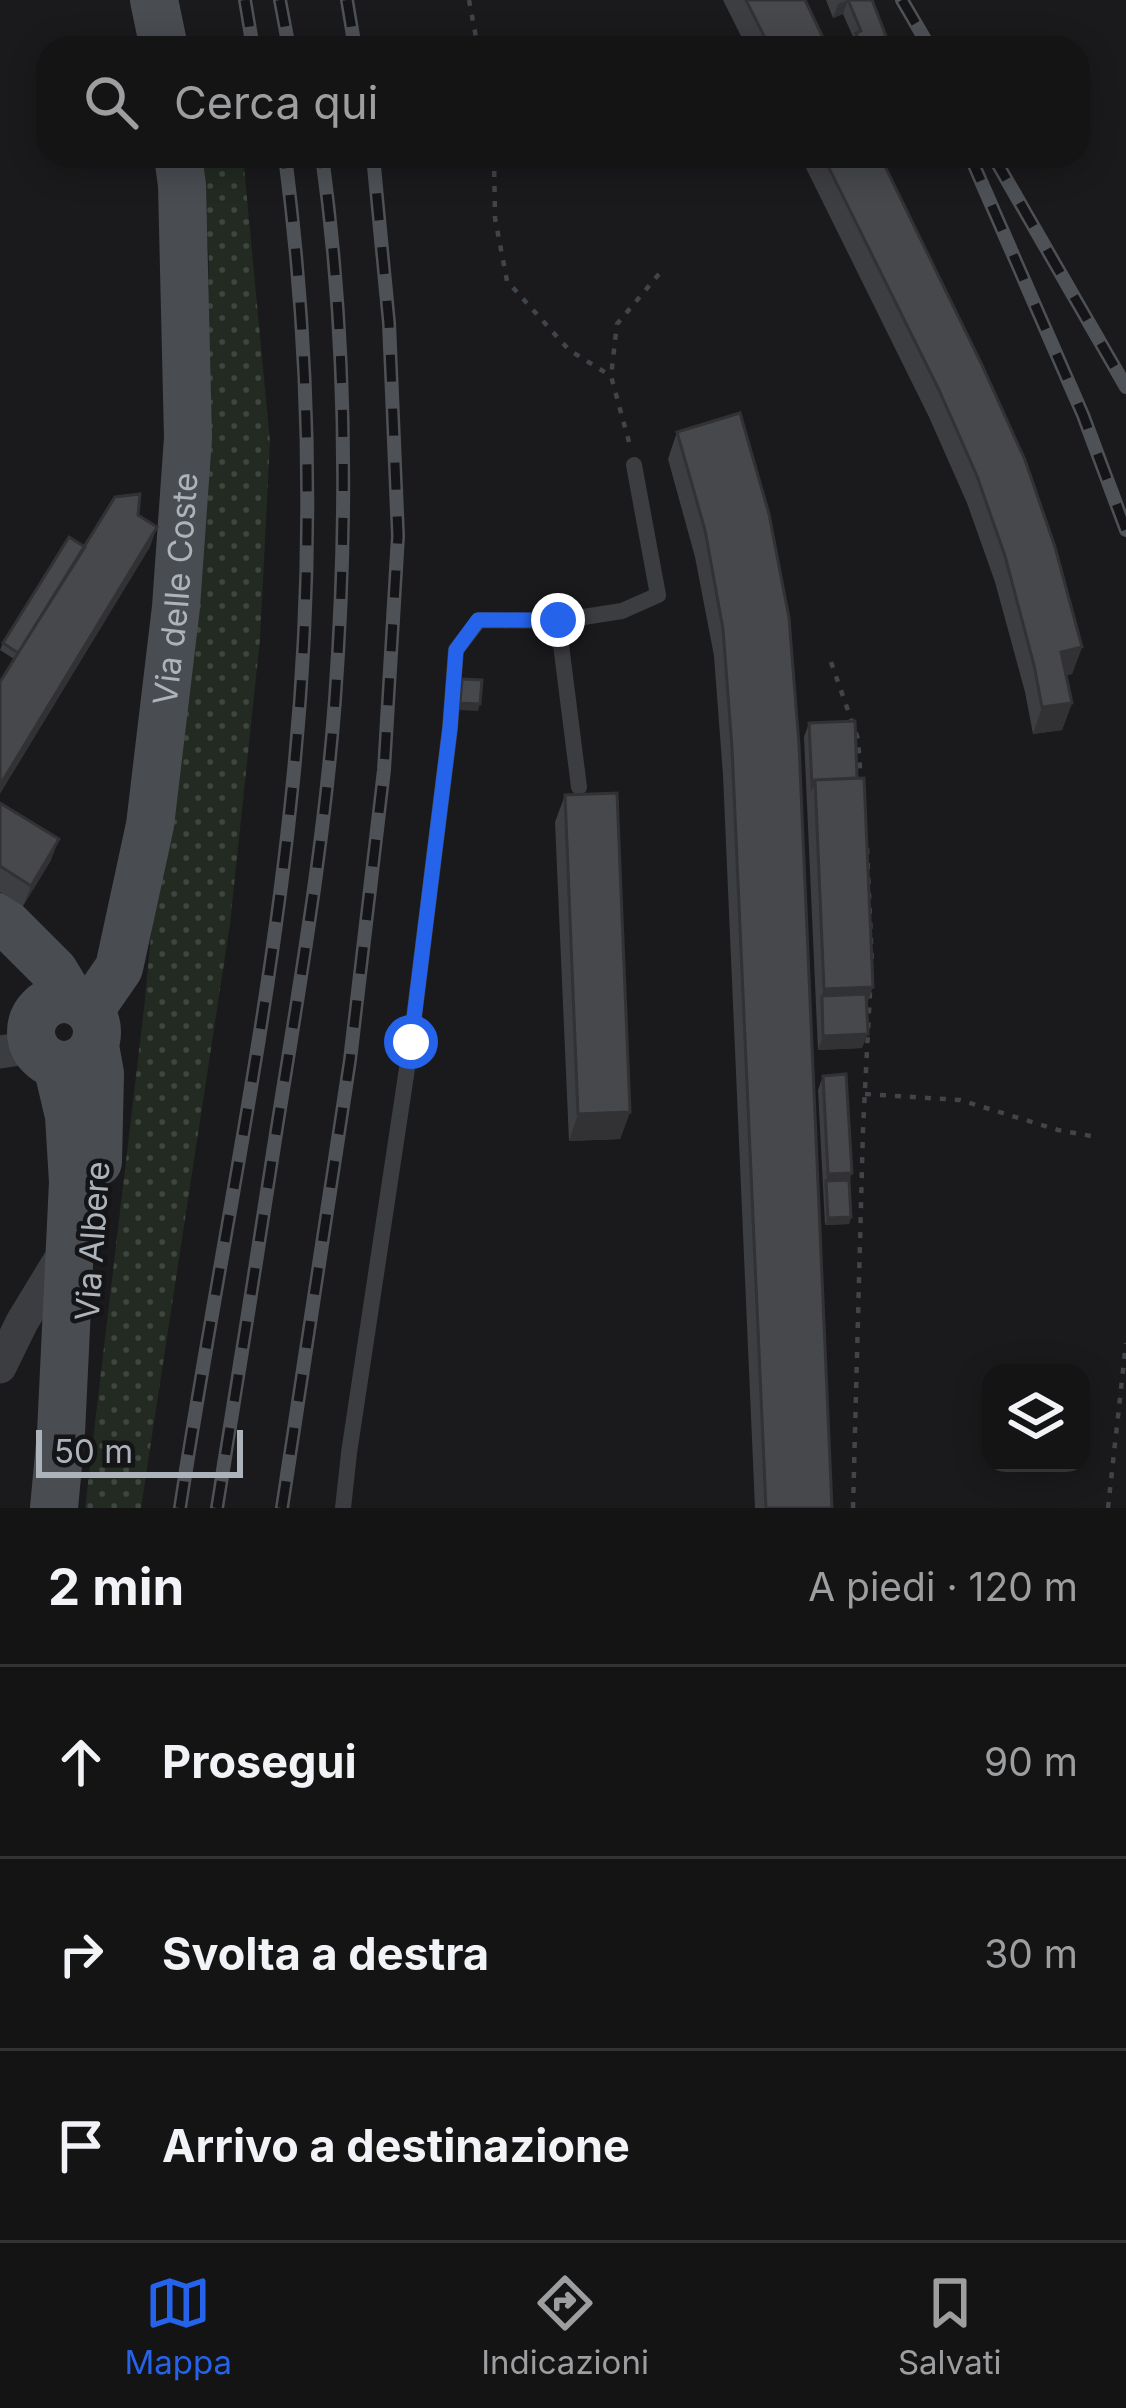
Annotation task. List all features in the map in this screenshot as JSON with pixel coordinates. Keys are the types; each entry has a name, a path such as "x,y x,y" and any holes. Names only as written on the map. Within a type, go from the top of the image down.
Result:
{"street":[{"path":"154,0 162,36"},
{"name":"Via delle Coste","path":"54,1034 118,968 150,825 176,607 188,438 180,168"},
{"name":"Via Albere","path":"0,917 54,971 54,1034 69,1116 71,1242 54,1508"},
{"name":"Via Albere","path":"0,960 54,1034 100,1073 85,1345 61,1433"},
{"path":"0,1367 71,1242"}],"lane":[{"path":"343,1508 411,1042 456,650 478,620 558,620 622,611 658,596 634,465"},
{"path":"558,620 579,787"}],"path":[{"path":"469,0 476,36"},
{"path":"494,168 495,218 507,281 569,350 611,376"},
{"path":"634,465 611,376 617,324 659,274"},
{"path":"831,662 857,740 863,800"},
{"path":"867,841 872,964"},
{"path":"853,1508 871,985"},
{"path":"865,1094 960,1100 1091,1136"},
{"path":"1108,1508 1126,1342"}],"shaded area":[{"path":"202,168 244,168 270,442 260,639 230,924 141,1508 85,1508 144,1008 206,369 209,261"}],"building":[{"path":"746,0 805,0 822,36 764,36"},
{"path":"848,0 872,0 886,36 857,36 861,31"},
{"path":"829,168 886,168 981,363 1025,460 1082,647 1061,652 1072,703 1042,707 1005,556 939,390"},
{"path":"740,413 769,514 789,618 799,745 832,1508 766,1508 723,629 705,530 677,432"},
{"path":"140,494 138,515 157,527 0,785 0,682 115,497"},
{"path":"69,537 85,547 18,653 3,643"},
{"path":"462,679 482,680 480,704 460,703"},
{"path":"855,721 857,778 815,780 812,786 809,723"},
{"path":"864,778 873,987 824,989 815,780"},
{"path":"617,793 630,1112 578,1114 565,795"},
{"path":"0,803 59,839 31,886 0,866"},
{"path":"866,994 868,1034 823,1036 822,996"},
{"path":"846,1074 852,1173 828,1174 823,1076"},
{"path":"849,1180 851,1217 828,1218 826,1181"}],"railway":[{"path":"245,0 251,36"},
{"path":"280,0 287,36"},
{"path":"347,0 353,36"},
{"path":"902,0 923,36"},
{"path":"180,1508 270,964 300,703 307,468 301,312 286,168"},
{"path":"217,1508 310,920 335,700 343,427 323,168"},
{"path":"282,1508 350,1060 384,770 398,536 389,323 374,168"},
{"path":"975,168 1083,415 1126,530"},
{"path":"1000,168 1126,387"}],"route":[{"path":"411,1042 456,650 478,620 558,620"}]}
